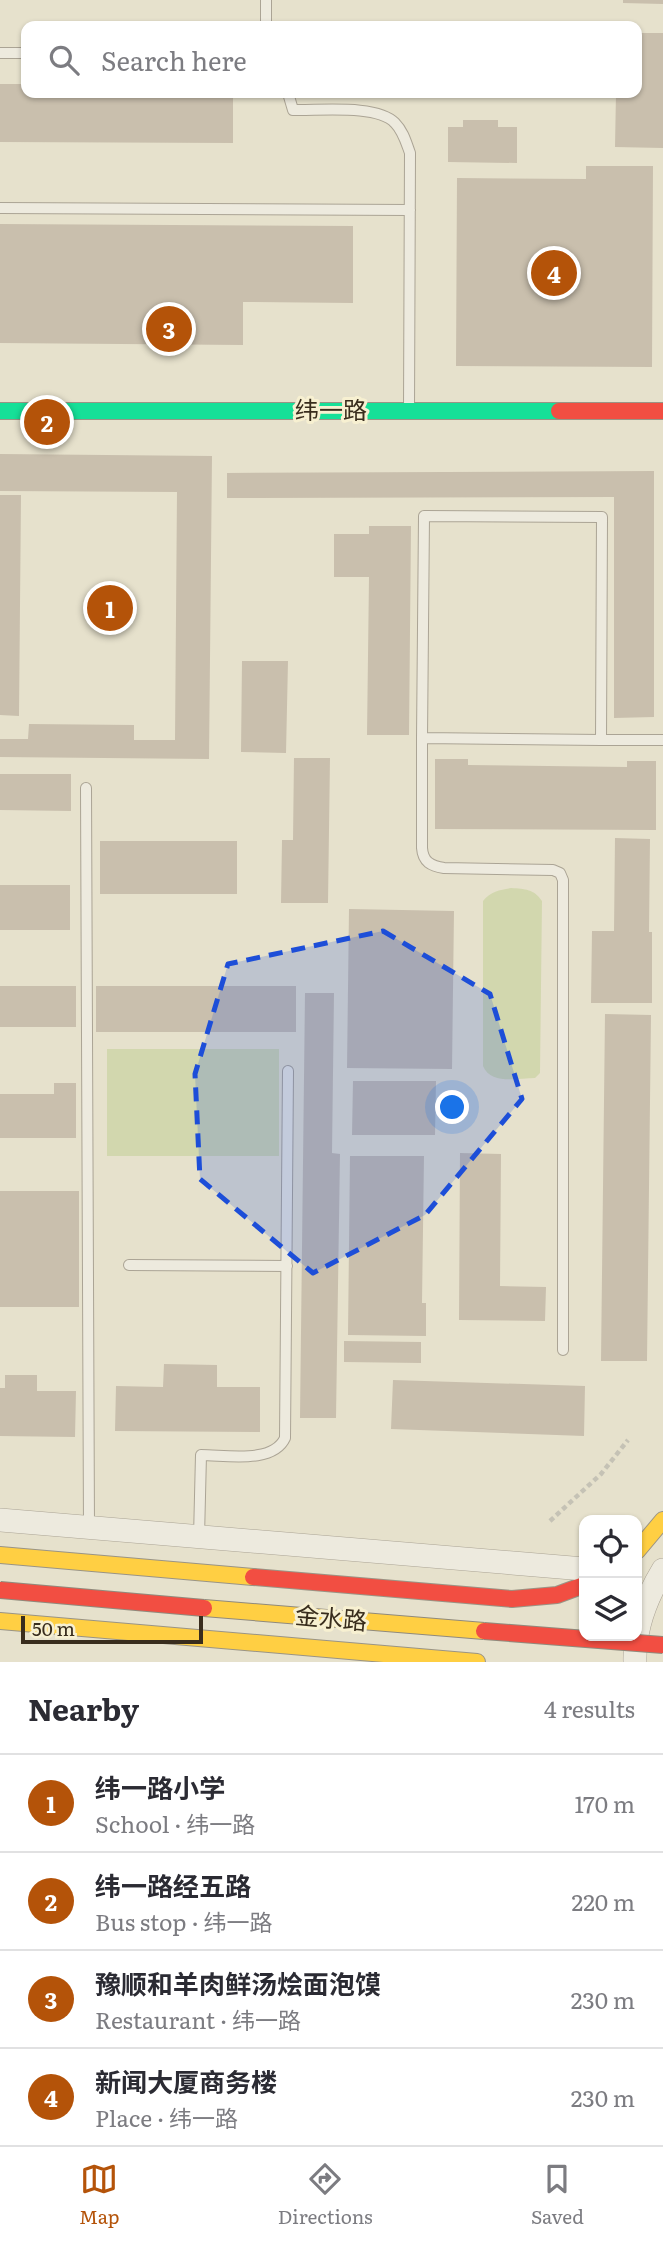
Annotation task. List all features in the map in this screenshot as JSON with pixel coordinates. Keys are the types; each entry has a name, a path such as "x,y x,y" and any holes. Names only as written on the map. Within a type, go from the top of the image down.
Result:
{"main road":[{"name":"纬一路","path":"0,411 663,411"},
{"path":"642,1544 663,1520"},
{"path":"0,1555 513,1599 557,1595 579,1588"},
{"name":"金水路","path":"0,1590 299,1617 663,1645"},
{"name":"金水路","path":"0,1621 477,1662"},
{"path":"0,1637 295,1662"},
{"path":"602,1662 604,1641"}],"street":[{"path":"0,1520 579,1569"},
{"path":"635,1662 638,1629 644,1606 662,1573 642,1573"}],"lane":[{"path":"266,0 266,21"},
{"path":"0,53 21,53"},
{"path":"289,98 293,110 372,112 394,121 404,135 410,153 409,411"},
{"path":"0,208 410,210"},
{"path":"563,1350 563,880 560,873 553,870 444,868 431,866 423,857 424,516 602,517 601,740"},
{"path":"422,738 663,740"},
{"path":"86,788 89,1528"},
{"path":"199,1537 201,1455 265,1455 281,1447 285,1438 288,1071"},
{"path":"129,1265 287,1266"}],"path":[{"path":"550,1521 601,1474 628,1440"}],"highlighted area":[{"path":"383,931 490,994 522,1099 425,1215 313,1273 200,1179 195,1074 228,964"}],"green space":[{"path":"511,888 525,889 542,901 540,1073 535,1078 498,1078 487,1072 483,1066 483,901 492,893"},
{"path":"107,1049 279,1049 279,1156 107,1156"}],"building":[{"path":"623,0 663,0 663,4 623,3"},
{"path":"642,33 663,33 663,148 615,147 616,98 642,98"},
{"path":"0,84 21,84 21,98 233,98 233,143 0,142"},
{"path":"463,120 498,120 498,127 517,127 517,163 448,162 448,127 463,127"},
{"path":"586,166 653,166 652,367 456,366 457,178 586,179"},
{"path":"0,224 353,226 353,303 243,302 243,345 0,343"},
{"path":"0,454 212,456 209,759 0,757 0,739 28,739 29,724 134,725 134,740 175,740 177,492 0,491"},
{"path":"654,471 654,717 614,718 614,497 227,498 227,473"},
{"path":"0,495 21,495 19,716 0,715"},
{"path":"369,526 411,526 409,735 367,735 369,577 334,577 334,534 369,534"},
{"path":"242,661 288,661 286,753 241,752"},
{"path":"294,758 330,758 328,903 281,903 282,840 293,840"},
{"path":"435,759 468,759 468,765 627,767 627,761 656,761 656,830 435,829"},
{"path":"0,774 71,774 71,811 0,810"},
{"path":"615,838 650,839 649,932 652,932 652,1003 591,1003 592,931 614,931"},
{"path":"100,841 237,841 237,894 100,894"},
{"path":"0,885 70,885 70,930 0,930"},
{"path":"349,909 454,911 452,1069 347,1068"},
{"path":"0,986 76,986 76,1027 0,1027"},
{"path":"96,986 296,986 296,1032 96,1032"},
{"path":"305,993 334,993 332,1153 340,1154 336,1418 300,1418"},
{"path":"605,1014 651,1015 647,1361 601,1361"},
{"path":"353,1081 436,1081 435,1135 352,1135"},
{"path":"54,1083 76,1083 76,1138 0,1138 0,1094 54,1094"},
{"path":"460,1153 501,1154 500,1286 546,1287 545,1321 459,1320"},
{"path":"350,1156 424,1156 422,1303 426,1303 426,1336 348,1335"},
{"path":"0,1191 79,1191 79,1307 0,1307"},
{"path":"344,1341 421,1342 421,1363 344,1362"},
{"path":"164,1364 217,1365 217,1387 260,1387 260,1432 115,1431 116,1386 163,1387"},
{"path":"5,1375 37,1375 37,1391 76,1391 75,1437 0,1436 0,1388 5,1388"},
{"path":"393,1380 585,1386 584,1436 391,1429"}],"traffic: fast":[{"path":"0,411 559,411"}],"traffic: slow":[{"path":"642,1545 663,1520"},
{"path":"0,1555 253,1577"},
{"path":"204,1608 484,1631"},
{"path":"0,1621 477,1662"}],"traffic: jam":[{"path":"559,411 663,411"},
{"path":"253,1577 512,1599 557,1595 579,1587"},
{"path":"0,1590 204,1608"},
{"path":"484,1631 663,1645"}],"place":[{"name":"新闻大厦商务楼","path":"554,273"},
{"name":"豫顺和羊肉鲜汤烩面泡馍","path":"169,329"},
{"name":"纬一路经五路","path":"47,422"},
{"name":"纬一路小学","path":"110,608"}]}
